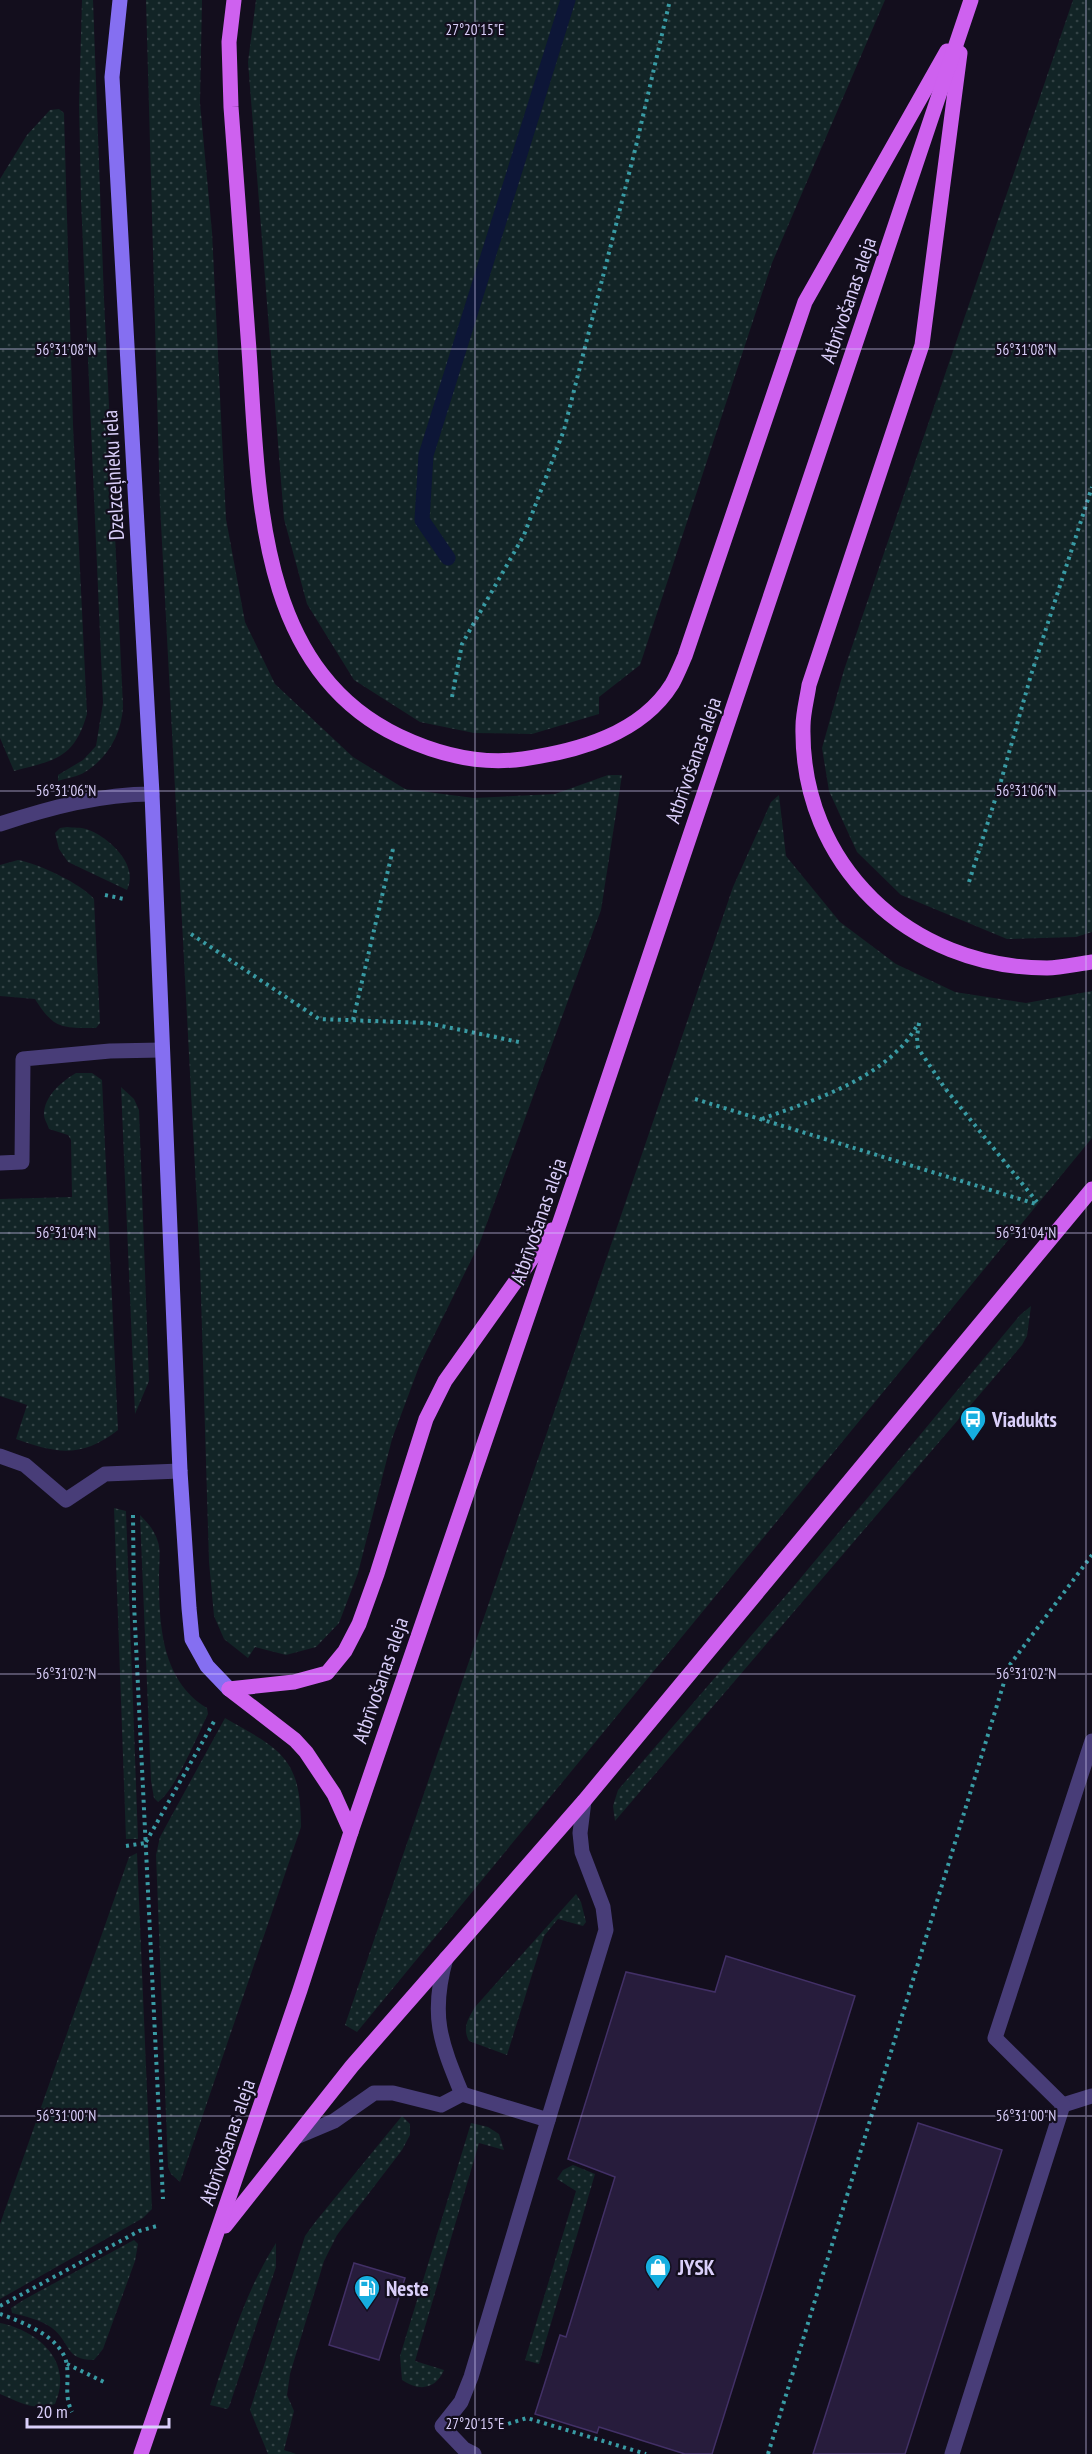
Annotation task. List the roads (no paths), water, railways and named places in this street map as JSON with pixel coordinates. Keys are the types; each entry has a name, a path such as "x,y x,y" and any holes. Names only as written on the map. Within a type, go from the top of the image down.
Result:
{"main road":[{"name":"Dzelzceļnieku iela","path":"120,0 112,76 152,794 155,917 180,1471 192,1639 207,1666 229,1689"},
{"path":"234,0 229,42 231,107 261,516 281,596 299,639 326,681 350,705 381,728 418,745 454,755 487,760 545,755 603,738 632,726 653,708 672,684 685,656 805,302 965,20"},
{"name":"Atbrīvošanas aleja","path":"141,2454 562,1216 971,0"},
{"path":"965,20 922,345 809,686 802,725 806,771 813,808 827,840 853,880 886,913 924,938 962,956 1005,965 1048,969 1092,963"},
{"path":"217,2236 352,2066 584,1801 1092,1189"},
{"path":"229,1689 294,1682 327,1673 345,1651 359,1623 378,1574 426,1419 440,1391 562,1216"},
{"path":"229,1689 295,1740 306,1752 334,1794 351,1832"}],"street":[{"path":"0,824 56,807 128,794 152,794"},
{"path":"0,1163 22,1162 23,1059 110,1051 162,1050"},
{"path":"0,1456 25,1465 66,1500 105,1474 180,1471"},
{"path":"1064,2105 995,2038 1092,1741"},
{"path":"474,2454 464,2450 442,2426 461,2402 471,2377 606,1930 603,1907 582,1852 580,1833 584,1801"},
{"path":"447,1958 438,1999 437,2019 447,2057 462,2094"},
{"path":"296,2137 334,2121 374,2093 393,2092 441,2105 462,2094 548,2120"},
{"path":"1064,2105 1092,2096"},
{"path":"952,2454 1064,2105"}],"waterway":[{"path":"448,558 422,520 426,455 568,0"}],"place":[{"name":"Viadukts","path":"973,1442"},
{"name":"JYSK","path":"658,2290"},
{"name":"Neste","path":"367,2311"}]}
